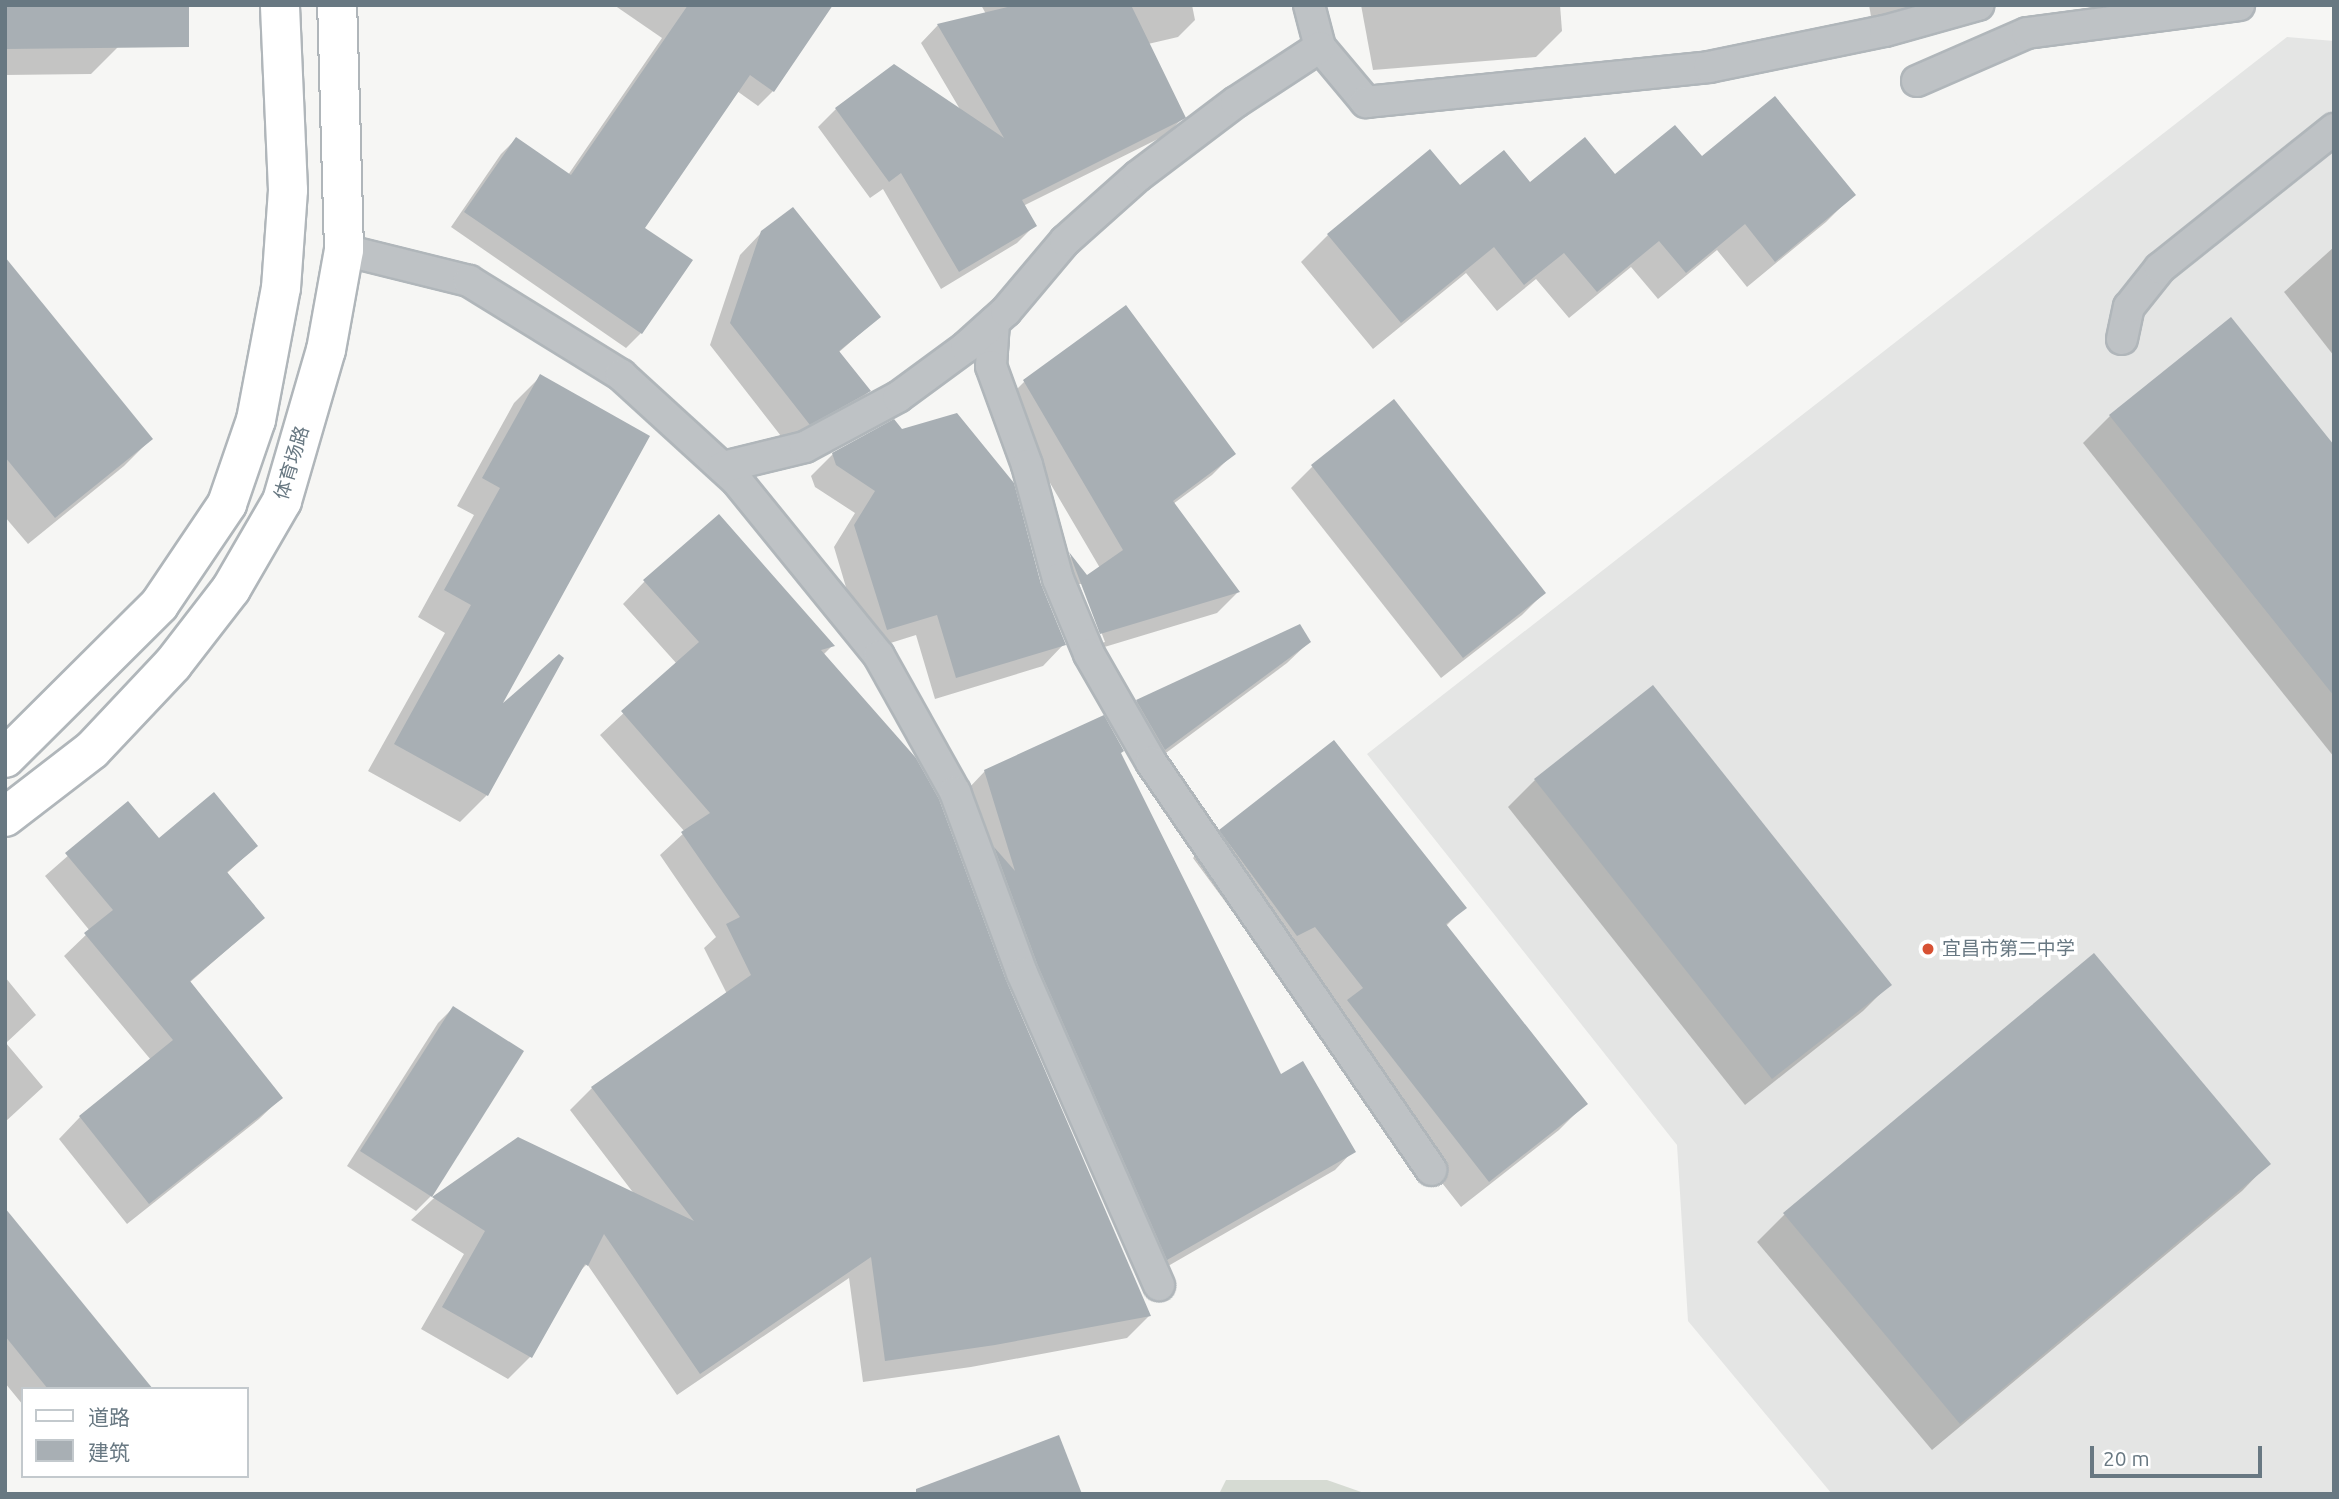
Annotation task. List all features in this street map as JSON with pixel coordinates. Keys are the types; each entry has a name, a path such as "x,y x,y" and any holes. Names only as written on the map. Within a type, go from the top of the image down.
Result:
{"main road":[{"path":"5,758 159,605 227,504 256,421 281,288 288,190 280,5"},
{"name":"体育场路","path":"5,817 92,750 173,664 231,589 282,501 326,350 344,250 337,5"}],"lane":[{"path":"1309,5 1320,47 1366,102 1709,66 1885,31 1978,5"},
{"path":"1917,81 2027,33 2239,5"},
{"path":"723,467 805,447 898,397 994,322 1065,241 1138,176 1236,102 1320,47"},
{"path":"2122,339 2129,307 2160,268 2334,129"},
{"path":"344,250 469,281 621,375 737,481 879,656 955,792 1022,973 1159,1285"},
{"path":"994,322 991,366 1027,465 1058,579 1089,654 1151,762 1431,1170"}],"shaded area":[{"name":"宜昌市第二中学","path":"2287,37 2334,41 2334,1494 1832,1494 1688,1321 1677,1145 1367,754"},
{"path":"1226,1480 1327,1480 1367,1494 1219,1494"}],"building":[{"path":"5,5 189,5 189,47 5,49"},
{"path":"688,5 833,5 774,92 750,75 645,228 693,260 642,334 464,212 516,137 571,175"},
{"path":"1016,5 1131,5 1186,118 1022,200 1037,226 959,272 901,173 889,182 835,108 894,64 1004,138 937,24"},
{"path":"1775,96 1856,195 1775,262 1745,224 1686,273 1659,241 1597,292 1564,253 1524,285 1494,247 1401,323 1327,234 1430,149 1460,185 1504,150 1530,182 1585,137 1615,174 1675,125 1702,156"},
{"path":"793,207 881,317 839,351 871,391 810,425 730,323 761,231"},
{"path":"5,257 153,439 55,518 5,457"},
{"path":"1126,305 1236,454 1173,501 1240,592 1100,634 1069,552 1087,575 1123,550 1023,380"},
{"path":"2231,317 2334,445 2334,696 2109,415"},
{"path":"540,374 650,436 503,703 559,654 564,658 488,796 394,744 471,605 444,590 500,488 482,478"},
{"path":"1394,399 1546,593 1463,658 1311,465"},
{"path":"957,413 1014,483 1041,584 1066,645 956,678 937,615 887,630 854,525 875,491 836,465 832,453 894,419 902,429"},
{"path":"719,514 835,646 821,650 916,758 939,799 1006,980 1151,1316 995,1345 885,1361 871,1257 700,1374 604,1234 588,1266 585,1264 532,1358 442,1307 485,1231 432,1197 518,1137 694,1221 591,1087 751,975 726,924 740,917 681,832 710,813 621,711 699,642 643,580"},
{"path":"1300,624 1311,642 1165,750 1136,700"},
{"path":"1653,685 1892,985 1772,1079 1534,779"},
{"path":"1104,715 1281,1074 1303,1061 1356,1152 1167,1260 1038,966 994,847 1015,871 984,770"},
{"path":"1334,740 1467,908 1446,924 1588,1104 1489,1182 1347,1000 1363,988 1315,927 1297,936 1219,830"},
{"path":"214,792 258,846 227,872 265,918 190,981 283,1098 149,1204 79,1116 173,1040 84,933 113,910 65,853 128,801 159,838"},
{"path":"2094,953 2271,1164 1960,1424 1783,1213"},
{"path":"453,1006 524,1051 432,1197 360,1151"},
{"path":"5,1208 151,1387 46,1387 5,1336"},
{"path":"1059,1435 1082,1494 916,1494 916,1489"}],"place":[{"name":"宜昌市第二中学","path":"1928,949"}]}
